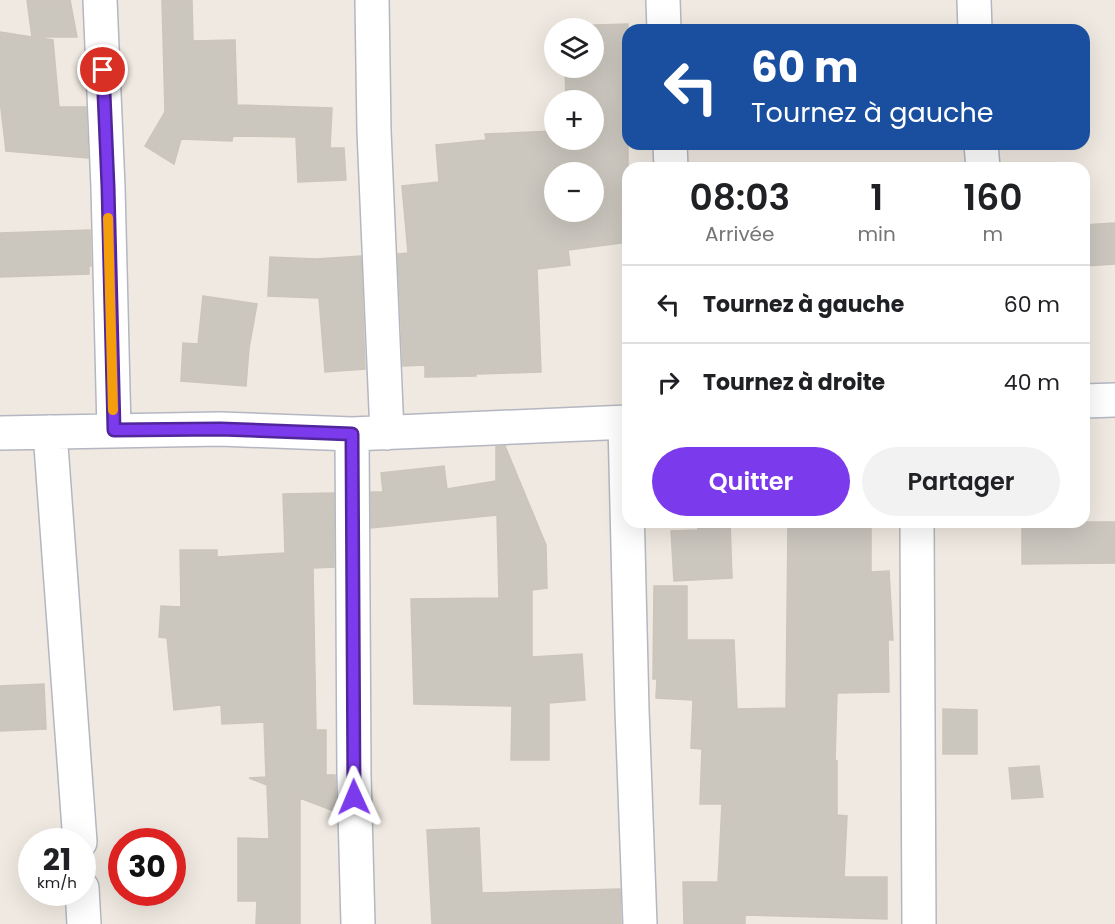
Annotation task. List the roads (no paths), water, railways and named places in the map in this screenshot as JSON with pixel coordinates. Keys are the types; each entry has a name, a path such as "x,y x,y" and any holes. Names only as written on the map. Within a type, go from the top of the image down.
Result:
{"street":[{"path":"100,0 108,187 114,430"},
{"path":"372,0 374,131 387,434"},
{"path":"663,0 664,24"},
{"path":"974,0 975,24"},
{"path":"1090,401 1115,400"},
{"path":"0,433 220,429 387,434 622,422"},
{"path":"50,432 79,828"},
{"path":"352,434 354,776 358,924"},
{"path":"629,528 632,710 640,924"},
{"path":"917,528 919,924"},
{"path":"83,906 84,924"}]}
